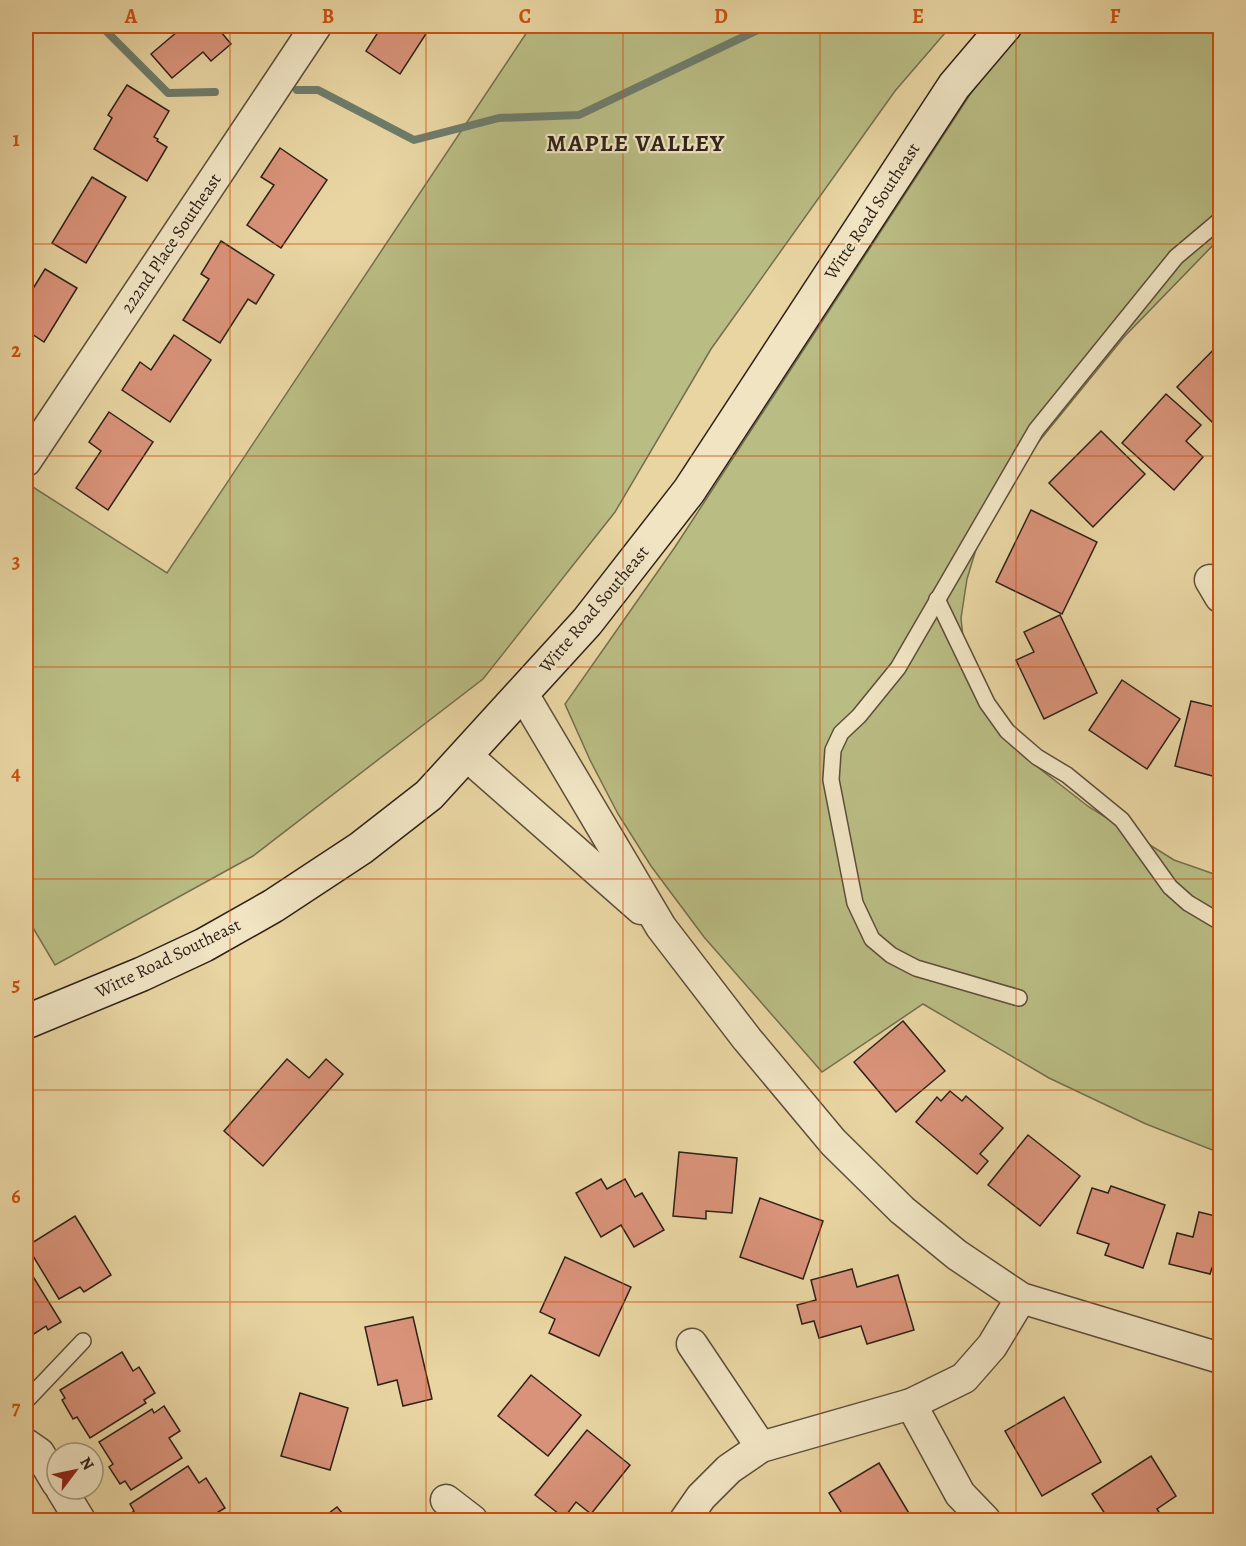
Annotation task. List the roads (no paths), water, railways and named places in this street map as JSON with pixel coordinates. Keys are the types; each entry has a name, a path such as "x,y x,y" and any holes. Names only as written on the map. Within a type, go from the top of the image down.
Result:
{"street":[{"name":"222nd Place Southeast","path":"26,461 316,26"},
{"name":"Witte Road Southeast","path":"26,1022 194,950 273,906 361,848 420,801 466,755 587,622 689,491 954,86 1005,26"},
{"path":"523,693 661,927 747,1039 833,1142 902,1210 957,1255 1021,1298 1221,1358"},
{"path":"466,755 661,927"},
{"path":"685,1521 701,1497 729,1469 761,1447 910,1404 964,1378 992,1346 1021,1298"},
{"path":"692,1344 761,1447"},
{"path":"910,1404 960,1494 985,1521"},
{"path":"26,1444 39,1454 45,1464"},
{"path":"446,1500 472,1521"},
{"path":"68,1501 80,1521"}],"lane":[{"path":"1019,998 916,968 891,955 872,939 855,903 831,780 833,750 841,733 859,716 898,668 1036,429 1176,257 1221,220"},
{"path":"937,599 987,703 1007,731 1036,757 1067,775 1122,820 1170,887 1188,903 1221,922"},
{"path":"26,1401 83,1341"}],"waterway":[{"path":"101,26 168,93 215,92"},
{"path":"297,90 318,90 414,140 499,118 579,115 766,26"}],"district":[{"name":"MAPLE VALLEY","path":"636,143"}]}
